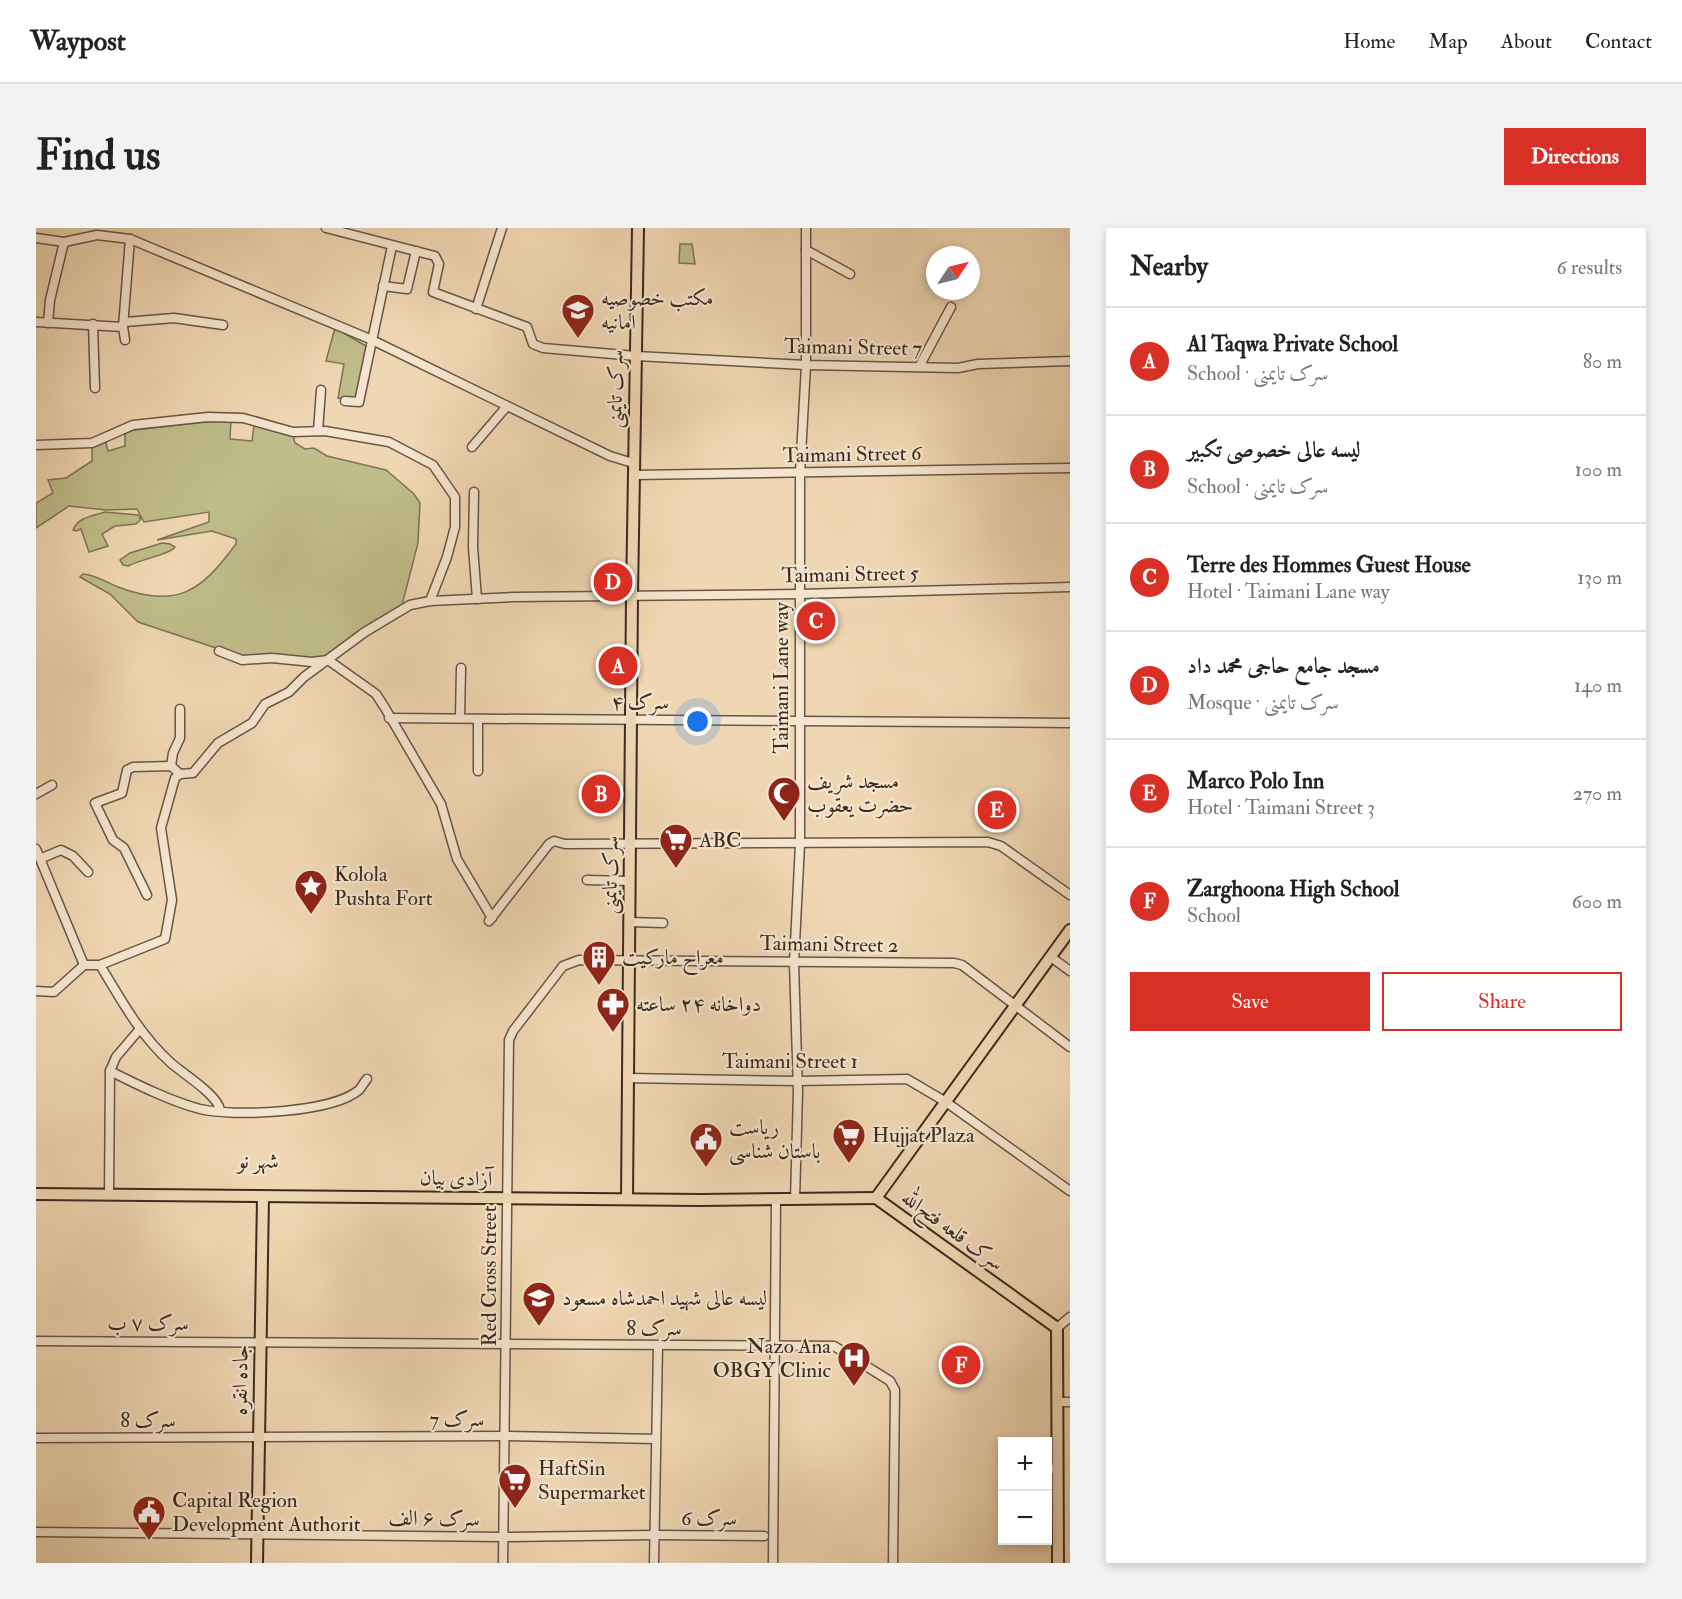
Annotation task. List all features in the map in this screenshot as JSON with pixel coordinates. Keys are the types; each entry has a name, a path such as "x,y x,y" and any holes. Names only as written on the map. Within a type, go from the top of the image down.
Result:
{"main road":[{"name":"سرک تایمنی","path":"627,1199 633,463 638,228"},
{"name":"سرک قلعه فتح‌الله","path":"1057,1328 876,1198 1070,930"},
{"name":"آزادی بیان","path":"36,1194 776,1200 876,1198"},
{"name":"جاده انقره","path":"257,1563 263,1197"},
{"path":"1057,1328 1058,1402 1053,1469 1058,1563"}],"street":[{"path":"328,228 438,259 433,292 476,309 502,228"},
{"name":"Taimani Lane way","path":"795,1200 797,1081 794,963 800,844 798,719 800,473 806,365 806,228"},
{"path":"36,238 64,242 95,232 130,239 370,339 610,456 633,463"},
{"path":"125,340 130,239"},
{"path":"48,323 50,300 64,242"},
{"path":"345,401 359,402 370,339 392,246"},
{"path":"806,250 850,274"},
{"path":"383,286 407,289 416,251"},
{"path":"919,367 951,307"},
{"name":"Taimani Street 7","path":"476,309 527,327 533,344 543,348 636,356 806,365 958,368 978,363 1070,361"},
{"path":"36,322 124,324 174,318 223,325"},
{"path":"93,324 96,388"},
{"path":"318,431 321,390"},
{"path":"472,447 507,406"},
{"path":"36,446 92,443 133,425 208,417 243,418 292,432 318,431 389,442 421,457 442,475 455,497 455,527 447,557 430,601"},
{"name":"Taimani Street 6","path":"634,475 1070,468"},
{"path":"474,492 473,547 477,599"},
{"name":"Taimani Street 5","path":"180,774 193,774 218,743 252,723 265,704 289,692 304,677 328,660 405,607 430,601 1070,587"},
{"path":"219,651 242,660 272,658 312,662 328,660 376,694 441,804 458,859 490,920 551,842 800,844 988,842 1001,846 1070,895"},
{"path":"460,668 460,718"},
{"path":"171,766 173,753 180,738 180,709"},
{"name":"سرک ۴","path":"389,717 1070,723"},
{"path":"478,719 478,771"},
{"path":"36,991 54,992 84,965 100,965 165,939 172,900 161,822 167,810 175,778 180,774 171,766 129,769 122,793 95,803 113,840 124,848 147,895"},
{"path":"36,794 52,785"},
{"path":"36,849 42,858 61,912 84,965"},
{"path":"42,858 61,850 73,856 88,872"},
{"path":"587,880 630,881"},
{"path":"629,922 663,923"},
{"path":"1051,957 1070,971"},
{"name":"Taimani Street 2","path":"629,961 954,963 962,965 1070,1047"},
{"name":"Red Cross Street","path":"503,1563 509,1040 513,1031 563,966 570,962 629,961"},
{"path":"100,965 139,1030 170,1062 216,1101 220,1110"},
{"path":"108,1195 110,1071 116,1057 139,1030"},
{"path":"110,1071 201,1109 252,1114 278,1112 334,1100 358,1090 367,1079"},
{"name":"Taimani Street 1","path":"628,1078 797,1081 908,1079 946,1102 1070,1191"},
{"path":"773,1563 776,1200"},
{"path":"1057,1328 1070,1317"},
{"name":"سرک ۷ ب","path":"36,1341 261,1341"},
{"name":"سرک 8","path":"261,1341 834,1346 893,1385 893,1563"},
{"path":"654,1563 658,1346"},
{"path":"1058,1402 1070,1402"},
{"name":"سرک 7","path":"259,1438 506,1436 656,1438"},
{"name":"سرک 8","path":"36,1438 259,1438"},
{"name":"سرک ۶ الف","path":"36,1532 256,1532 503,1537 655,1535"},
{"name":"سرک 6","path":"655,1535 764,1536"}],"shaded area":[{"path":"680,244 692,244 695,264 679,263"},
{"path":"335,328 366,346 357,400 338,398 344,364 326,361"},
{"path":"231,419 230,439 252,441 254,425 292,431 295,443 305,449 314,448 327,456 386,470 414,494 420,503 418,543 402,605 327,656 307,658 263,654 249,658 240,656 138,622 110,594 80,577 83,574 92,576 139,594 173,596 187,591 200,584 212,573 236,544 236,539 212,531 157,540 209,522 209,512 144,522 137,509 106,510 69,506 36,528 36,503 53,493 48,480 66,478 92,461 92,444 105,439 108,451 125,446 125,431"},
{"path":"105,512 138,515 141,519 136,524 115,526 102,534 108,546 89,552 81,529 73,530 78,522"},
{"path":"162,543 175,547 128,566 123,565 120,560 130,553"}],"place":[{"name":"مکتب خصوصیه امانیه","path":"578,339"},
{"name":"مسجد جامع حاجی محمد داد","path":"613,582"},
{"name":"Terre des Hommes Guest House","path":"816,621"},
{"name":"Al Taqwa Private School","path":"618,666"},
{"name":"لیسه عالی خصوصی تکبیر","path":"601,794"},
{"name":"Marco Polo Inn","path":"997,810"},
{"name":"مسجد شریف حضرت یعقوب","path":"784,822"},
{"name":"ABC","path":"676,869"},
{"name":"Kolola Pushta Fort","path":"311,915"},
{"name":"معراح مارکیت","path":"599,986"},
{"name":"دواخانه ۲۴ ساعته","path":"613,1033"},
{"name":"Hujjat Plaza","path":"849,1164"},
{"name":"ریاست باستان شناسی","path":"706,1168"},
{"name":"لیسه عالی شهید احمدشاه مسعود","path":"539,1327"},
{"name":"Zarghoona High School","path":"961,1365"},
{"name":"Nazo Ana OBGY Clinic","path":"854,1387"},
{"name":"HaftSin Supermarket","path":"515,1509"},
{"name":"Capital Region Development Authorit","path":"149,1541"}],"district":[{"name":"شهر نو","path":"258,1160"}]}
